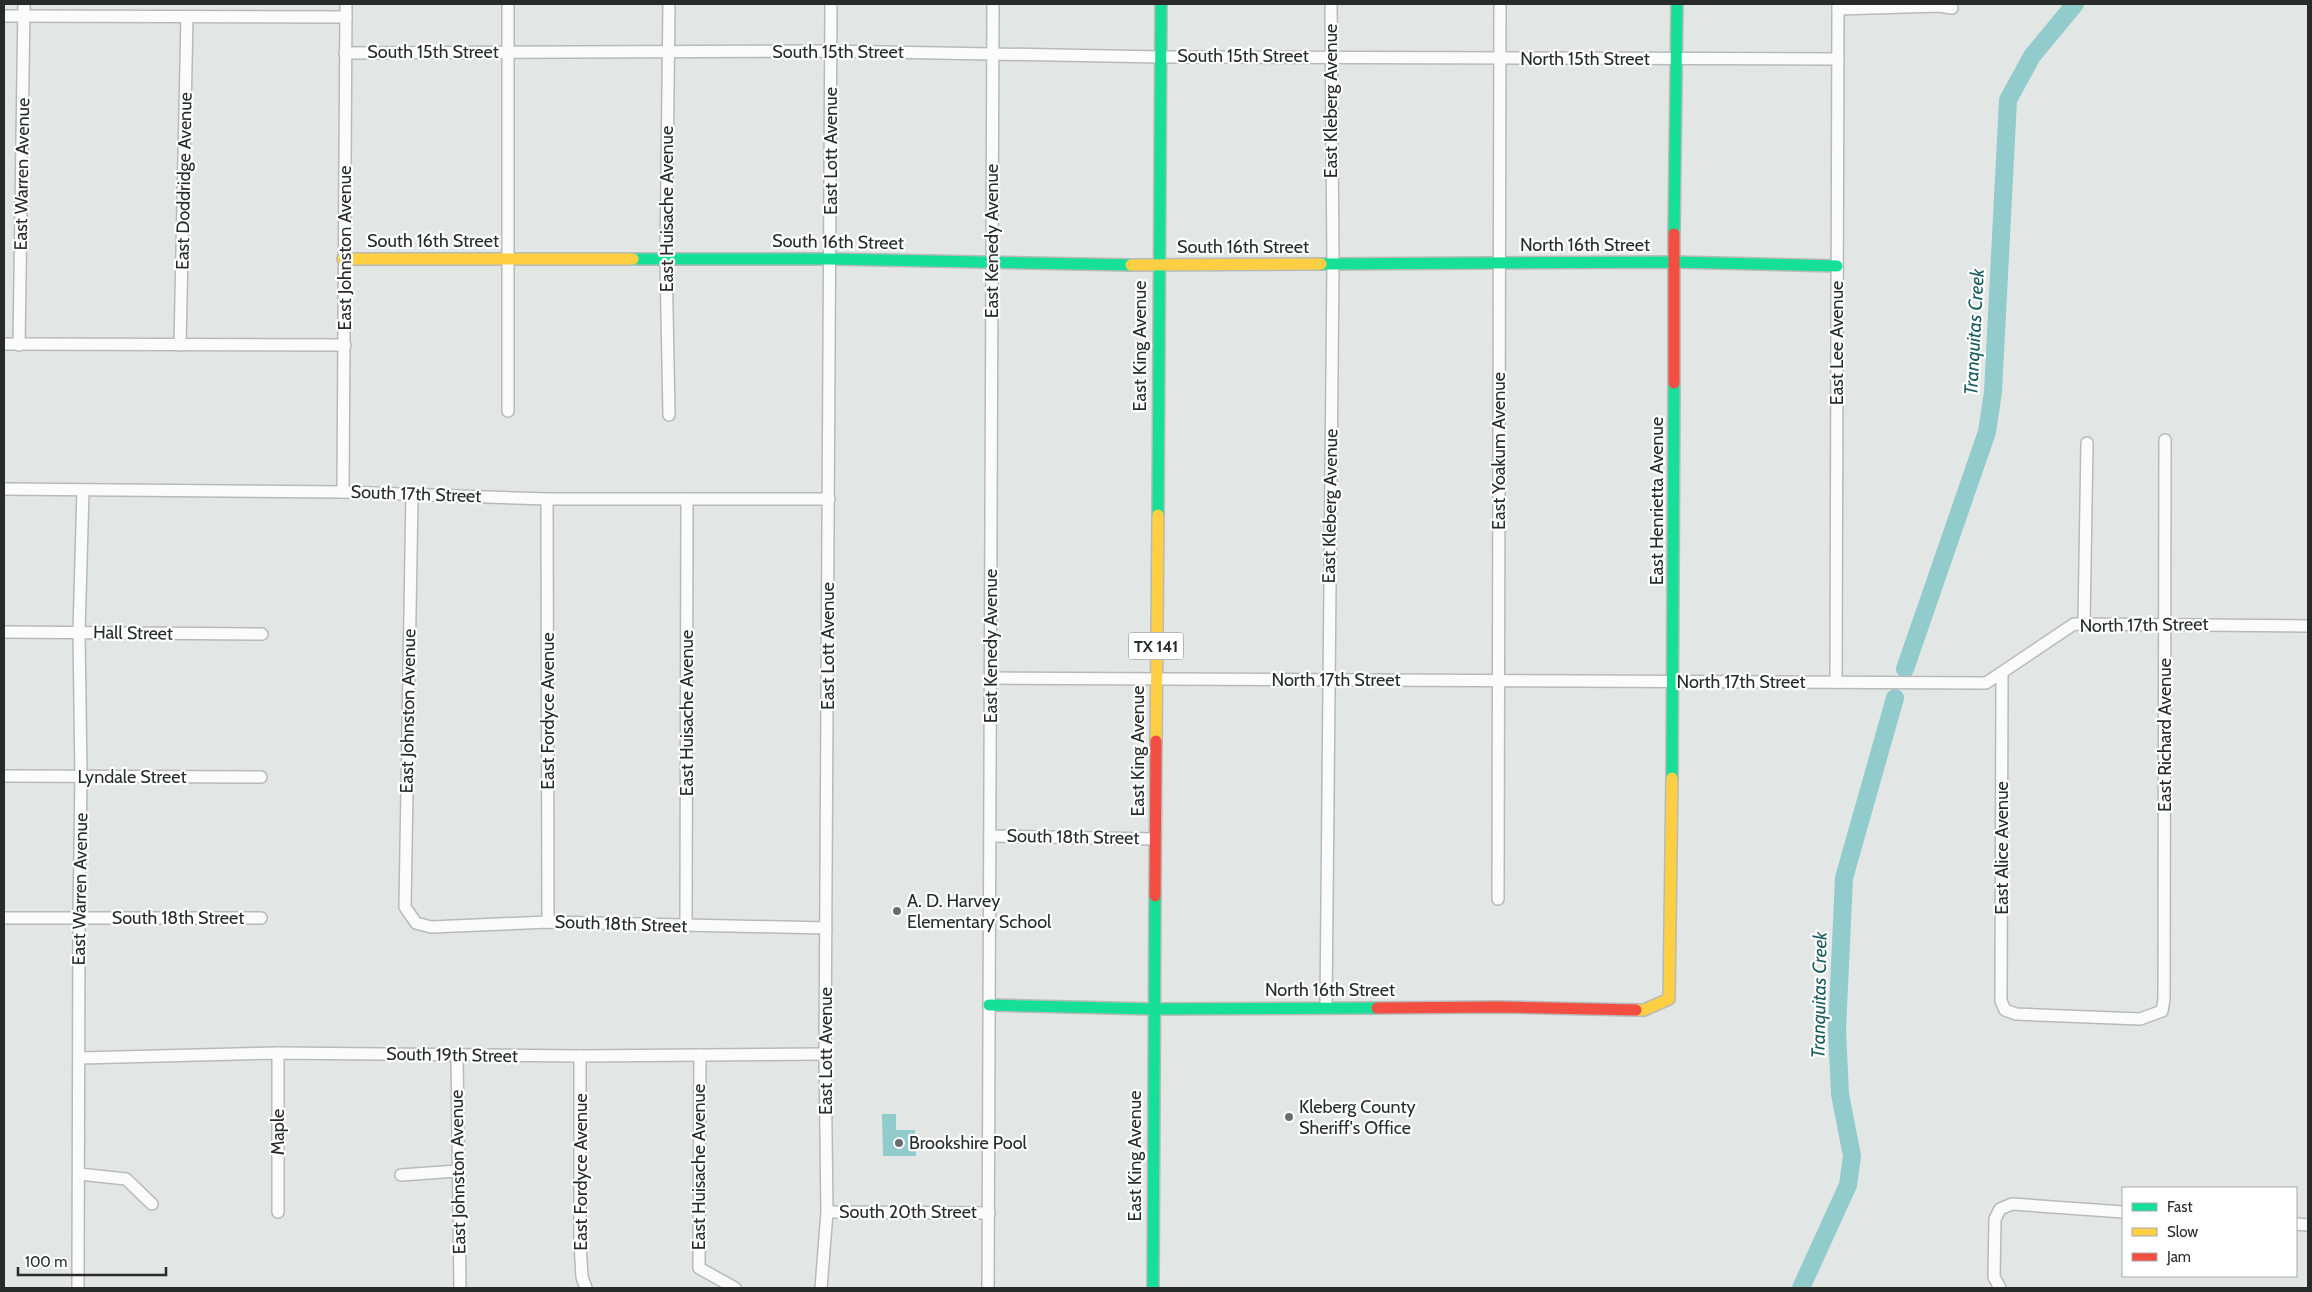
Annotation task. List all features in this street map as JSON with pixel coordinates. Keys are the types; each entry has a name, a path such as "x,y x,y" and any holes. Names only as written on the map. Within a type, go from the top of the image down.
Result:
{"street":[{"name":"East Warren Avenue","path":"19,344 24,4"},
{"name":"East Johnston Avenue","path":"343,492 346,4"},
{"path":"508,4 508,411"},
{"name":"East Huisache Avenue","path":"669,4 666,259 670,414"},
{"name":"East Lott Avenue","path":"821,1288 827,1212 825,1054 831,4"},
{"name":"East Kenedy Avenue","path":"988,1288 993,4"},
{"name":"East King Avenue","path":"1153,1288 1153,1009 1161,4"},
{"name":"East Kleberg Avenue","path":"1326,1008 1327,681 1333,264 1331,4"},
{"name":"East Yoakum Avenue","path":"1498,899 1500,4"},
{"name":"East Henrietta Avenue","path":"1669,999 1674,682 1674,262 1677,4"},
{"path":"1838,6 1939,6 1952,8"},
{"name":"East Lee Avenue","path":"1836,682 1838,6"},
{"path":"4,16 346,17"},
{"name":"East Doddridge Avenue","path":"180,346 188,17"},
{"name":"South 15th Street","path":"345,53 831,51 1161,57 1331,56"},
{"name":"North 15th Street","path":"1331,56 1500,59 1677,58 1838,60"},
{"name":"South 16th Street","path":"343,259 830,259 1158,265 1333,264"},
{"name":"North 16th Street","path":"1333,264 1674,262 1837,266"},
{"path":"4,344 345,345"},
{"name":"East Richard Avenue","path":"2016,1014 2140,1019 2162,1012 2164,999 2165,440"},
{"path":"2084,623 2087,444"},
{"name":"South 17th Street","path":"4,490 343,492 547,499 828,499"},
{"name":"East Warren Avenue","path":"78,1288 79,918 82,776 79,632 83,490"},
{"name":"East Johnston Avenue","path":"412,494 405,907 416,923"},
{"name":"East Fordyce Avenue","path":"547,499 548,922"},
{"name":"East Huisache Avenue","path":"686,926 687,499"},
{"name":"North 17th Street","path":"1156,679 1986,683 2074,624 2308,626"},
{"name":"Hall Street","path":"4,632 262,634"},
{"name":"East Alice Avenue","path":"2002,674 2001,1001 2005,1010 2016,1014"},
{"path":"991,678 1156,679"},
{"name":"Lyndale Street","path":"4,776 261,777"},
{"name":"South 18th Street","path":"990,836 1155,839"},
{"name":"South 18th Street","path":"4,918 261,918"},
{"name":"South 18th Street","path":"416,923 431,927 548,922 826,928"},
{"name":"North 16th Street","path":"989,1005 1153,1009 1498,1007 1644,1010 1669,999"},
{"name":"South 19th Street","path":"80,1058 278,1053 580,1056 825,1054"},
{"name":"Maple","path":"278,1053 278,1212"},
{"name":"East Johnston Avenue","path":"456,1055 460,1288"},
{"name":"East Fordyce Avenue","path":"580,1056 580,1242 582,1276 586,1288"},
{"name":"East Huisache Avenue","path":"700,1056 698,1268 734,1288"},
{"path":"401,1176 457,1171"},
{"path":"79,1174 126,1179 152,1204"},
{"path":"2000,1288 1994,1277 1995,1219 2000,1209 2012,1204 2122,1212"},
{"name":"South 20th Street","path":"827,1212 988,1212"}],"water":[{"name":"Brookshire Pool","path":"882,1114 896,1114 896,1130 915,1130 916,1156 883,1156"}],"waterway":[{"name":"Tranquitas Creek","path":"1905,669 1987,432 1993,392 2008,100 2032,56 2075,4"},
{"name":"Tranquitas Creek","path":"1801,1288 1848,1185 1852,1156 1840,1094 1837,1030 1844,878 1895,698"}],"traffic: fast":[{"path":"1158,515 1161,4"},
{"path":"1674,234 1677,4"},
{"path":"633,259 830,259 1131,265"},
{"path":"1321,264 1674,262 1837,266"},
{"path":"1672,778 1674,383"},
{"path":"1153,1288 1155,896"},
{"path":"989,1005 1153,1009 1377,1008"}],"traffic: slow":[{"path":"343,259 633,259"},
{"path":"1131,265 1321,264"},
{"path":"1156,741 1158,515"},
{"path":"1636,1010 1644,1010 1669,999 1672,778"}],"traffic: jam":[{"path":"1674,234 1674,383"},
{"path":"1155,896 1156,741"},
{"path":"1377,1008 1498,1007 1636,1010"}],"place":[{"name":"A. D. Harvey Elementary School","path":"897,911"},
{"name":"Kleberg County Sheriff's Office","path":"1289,1117"},
{"name":"Brookshire Pool","path":"899,1143"}]}
